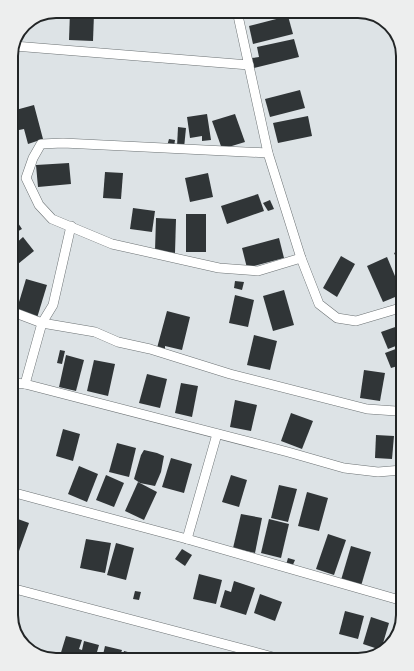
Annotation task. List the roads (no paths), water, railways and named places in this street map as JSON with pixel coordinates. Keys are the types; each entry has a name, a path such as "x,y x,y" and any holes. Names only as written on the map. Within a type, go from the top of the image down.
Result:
{"street":[{"path":"238,18 268,153 301,258 319,304 337,318 356,322 396,309"},
{"path":"19,46 248,65"},
{"path":"268,153 63,143 41,144 33,158 26,178 39,205 52,219 112,244 219,268 258,271 301,258"},
{"path":"25,384 42,323 53,305 71,226"},
{"path":"18,314 42,323 95,332 118,342 150,349 230,374 367,409 396,411"},
{"path":"18,383 344,468 378,472 396,470"},
{"path":"187,538 217,434"},
{"path":"18,494 187,538 396,599"},
{"path":"18,590 258,653"}]}
